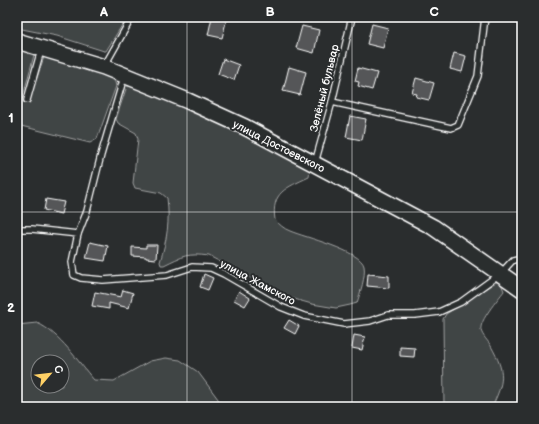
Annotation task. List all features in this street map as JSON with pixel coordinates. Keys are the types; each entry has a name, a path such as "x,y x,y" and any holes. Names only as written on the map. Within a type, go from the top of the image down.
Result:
{"main road":[{"name":"улица Достоевского","path":"17,41 104,67 188,101 245,127 433,227 522,289"}],"lane":[{"path":"104,67 132,17"},
{"name":"Зелёный бульвар","path":"315,163 332,102 352,17"},
{"path":"332,102 445,127 451,128 458,125 478,76 485,17"},
{"path":"27,100 41,48"},
{"path":"17,229 32,229 78,234 87,211 101,155 124,76"},
{"name":"улица Жамского","path":"78,234 72,262 74,275 81,278 103,280 167,275 192,267 211,268 281,307 304,316 344,324 370,321 388,315 415,315 439,312 461,302 501,273"},
{"path":"501,273 513,260 522,258"}],"shaded area":[{"path":"17,17 127,17 106,51 104,51 57,36 17,28"},
{"path":"17,45 33,52 34,55 22,100 24,103 29,101 44,57 46,56 108,74 114,79 116,86 97,139 90,143 17,125"},
{"path":"127,86 137,86 252,138 310,168 309,177 293,184 278,197 275,203 275,220 288,230 331,245 361,260 364,266 364,275 357,303 336,308 312,304 287,297 209,256 190,255 161,265 160,262 168,223 167,198 161,193 135,188 133,183 138,139 136,133 118,123 116,119"},
{"path":"496,282 500,282 504,291 483,321 481,330 496,355 501,370 501,383 496,398 492,407 444,407 443,319 446,314"},
{"path":"37,323 53,334 68,348 94,380 114,381 150,361 166,358 180,360 198,372 224,407 17,407 17,325"}],"building":[{"path":"212,17 227,18 222,38 208,35"},
{"path":"372,24 388,28 383,48 367,44"},
{"path":"302,26 319,30 314,53 296,48"},
{"path":"454,53 466,56 462,72 450,69"},
{"path":"223,59 239,65 234,80 218,74"},
{"path":"289,67 306,72 300,95 283,91"},
{"path":"358,68 377,73 372,90 358,86 359,82 355,81"},
{"path":"416,78 434,83 429,100 416,97 417,94 412,93"},
{"path":"350,116 366,119 362,140 346,137"},
{"path":"46,199 64,202 61,214 44,210"},
{"path":"90,242 108,246 105,261 86,258"},
{"path":"146,245 157,245 156,259 132,256 132,247 146,248"},
{"path":"204,274 213,278 208,290 200,287"},
{"path":"368,274 389,276 389,288 367,286"},
{"path":"123,290 133,293 129,308 109,303 109,309 92,306 95,292 121,297"},
{"path":"239,291 250,298 245,306 234,300"},
{"path":"289,320 299,326 295,334 284,328"},
{"path":"354,335 365,337 362,350 352,348"},
{"path":"400,347 415,348 414,357 400,356"}]}
